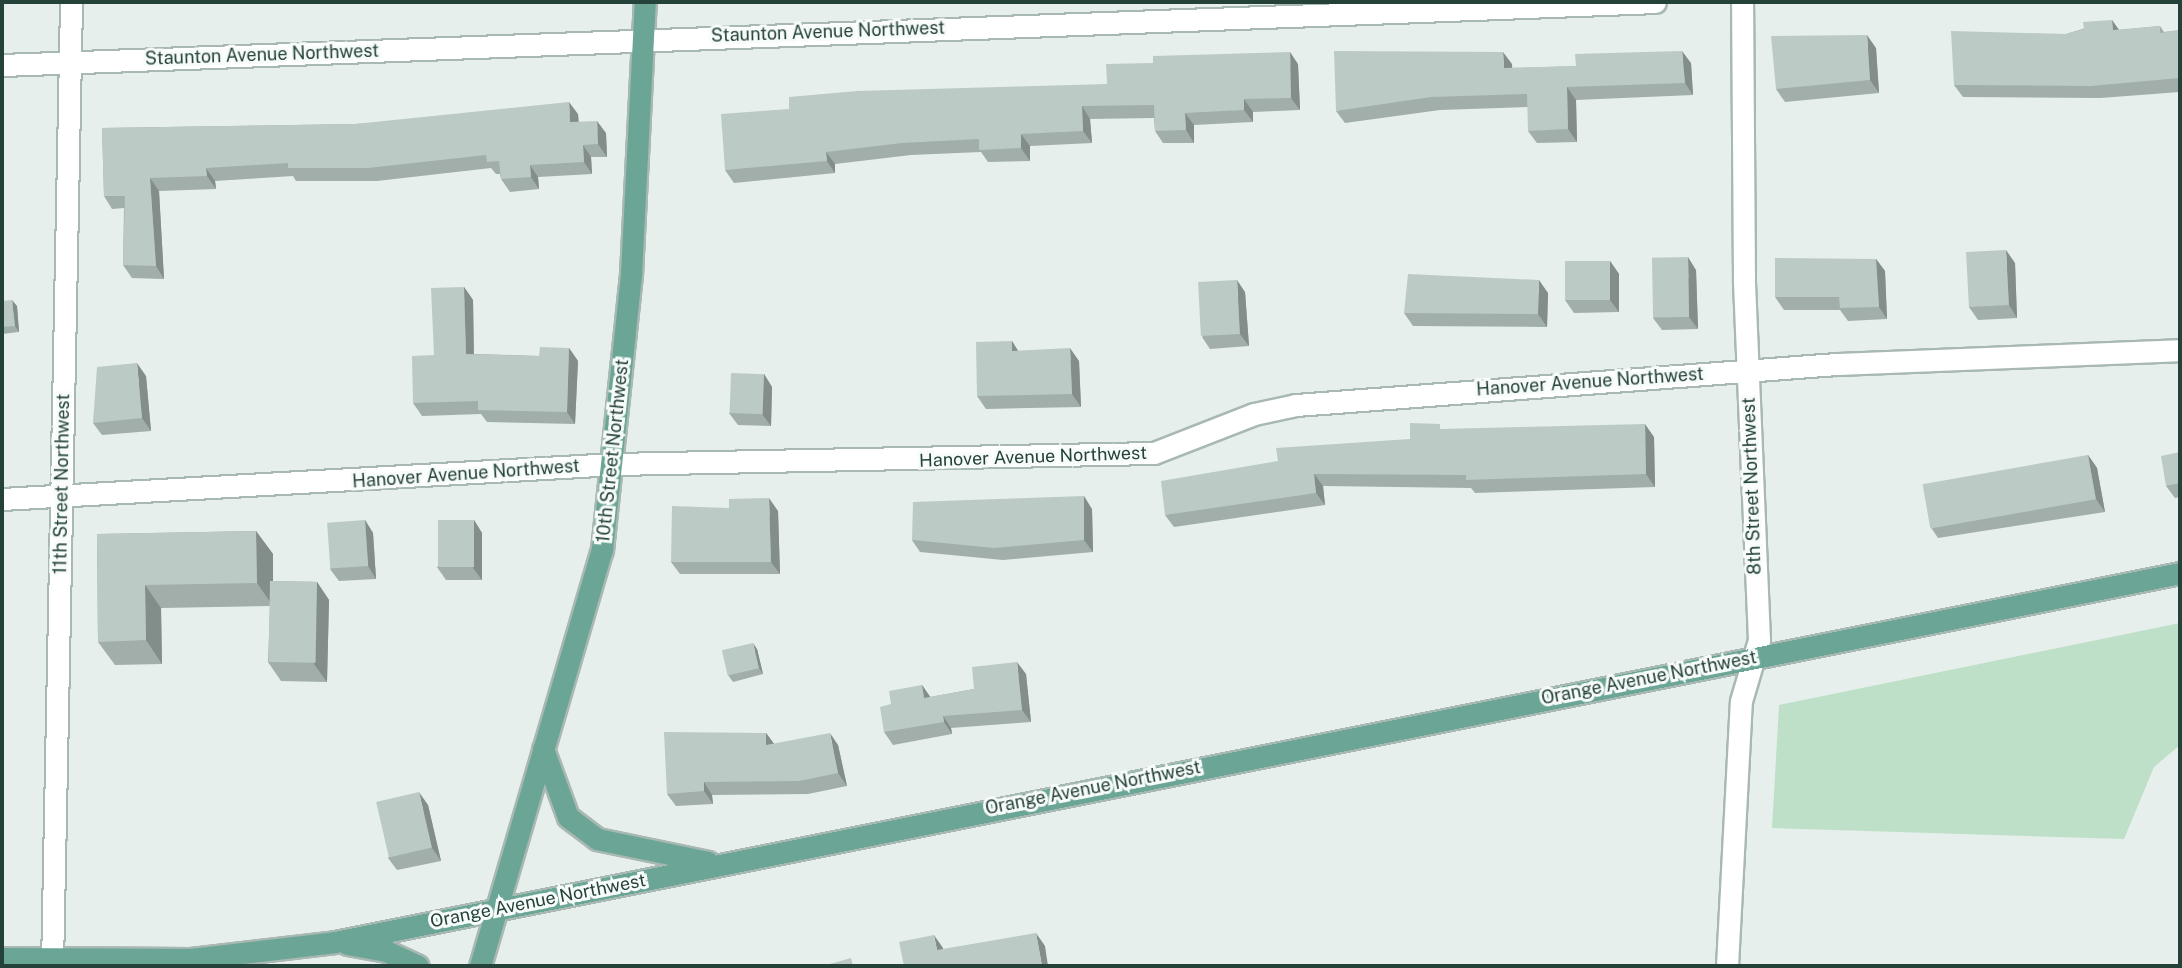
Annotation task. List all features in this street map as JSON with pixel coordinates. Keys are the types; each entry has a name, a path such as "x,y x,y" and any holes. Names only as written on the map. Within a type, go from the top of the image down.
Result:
{"main road":[{"name":"10th Street Northwest","path":"480,966 492,910 603,550 615,464 645,2"},
{"name":"Orange Avenue Northwest","path":"2,958 52,962 191,958 335,942 2180,573"},
{"path":"542,748 568,817 597,839 724,864"},
{"path":"335,942 386,951 418,966"}],"street":[{"name":"11th Street Northwest","path":"52,962 71,2"},
{"name":"Staunton Avenue Northwest","path":"2,65 644,38 1655,2"},
{"name":"8th Street Northwest","path":"1727,966 1740,715 1754,657 1742,2"},
{"name":"Hanover Avenue Northwest","path":"2,499 615,464 1154,453 1254,414 1296,405 1747,370 2180,350"}],"green space":[{"path":"2180,623 2180,745 2154,767 2124,839 1772,828 1779,705"}],"building":[{"path":"2112,20 2113,30 2160,26 2160,33 2180,30 2180,78 2091,86 1954,85 1951,31 2066,34 2084,29 2083,22"},
{"path":"1867,35 1870,80 1776,89 1771,36"},
{"path":"1334,51 1503,52 1504,68 1576,66 1575,54 1682,51 1685,83 1567,87 1568,129 1528,131 1527,94 1431,97 1336,111"},
{"path":"1290,52 1291,98 1244,99 1244,110 1185,113 1186,130 1155,131 1154,105 1082,106 1083,131 1021,134 1021,148 979,150 979,139 902,143 826,152 827,161 725,170 721,114 789,109 789,97 857,91 1107,84 1106,64 1153,63 1153,56"},
{"path":"569,102 570,122 597,121 598,144 583,145 584,162 530,165 531,177 501,179 499,161 487,162 486,155 368,168 288,168 288,163 206,168 207,176 150,178 156,266 123,265 125,196 104,196 102,128 355,124"},
{"path":"2006,250 2009,305 1969,307 1966,252"},
{"path":"1688,257 1689,317 1653,318 1652,258"},
{"path":"1775,258 1876,259 1879,307 1840,308 1839,297 1775,297"},
{"path":"1565,261 1610,261 1610,300 1565,300"},
{"path":"1408,274 1539,280 1538,314 1404,313"},
{"path":"1237,280 1240,334 1201,336 1198,282"},
{"path":"464,287 466,354 539,356 540,347 569,348 567,412 478,410 478,401 413,403 412,356 434,355 431,288"},
{"path":"12,300 15,326 2,327 2,301"},
{"path":"1012,341 1012,351 1070,348 1072,394 977,396 976,342"},
{"path":"137,363 142,418 93,423 97,367"},
{"path":"731,373 764,374 763,414 730,413"},
{"path":"1410,423 1440,424 1440,429 1645,424 1646,474 1466,480 1466,475 1314,474 1316,493 1165,515 1161,481 1278,461 1276,448 1410,439"},
{"path":"2180,452 2180,483 2166,486 2161,456"},
{"path":"2088,455 2096,499 1930,528 1923,484"},
{"path":"1084,496 1084,540 994,548 912,540 913,502"},
{"path":"769,498 771,562 671,562 672,506 729,508 729,499"},
{"path":"365,520 368,566 330,569 327,523"},
{"path":"438,520 474,520 474,567 438,567"},
{"path":"256,531 257,583 145,585 146,640 98,642 97,534"},
{"path":"270,581 317,582 316,663 269,662"},
{"path":"753,643 759,668 728,676 722,650"},
{"path":"1017,662 1022,710 943,716 944,722 884,732 880,707 891,704 889,691 922,685 924,698 974,689 972,667"},
{"path":"664,732 766,733 766,745 830,733 838,773 799,781 704,782 704,791 667,794"},
{"path":"419,792 432,848 389,857 376,802"},
{"path":"1036,933 1042,966 904,966 899,942 934,935 937,950"},
{"path":"851,958 853,966 823,966"}]}
